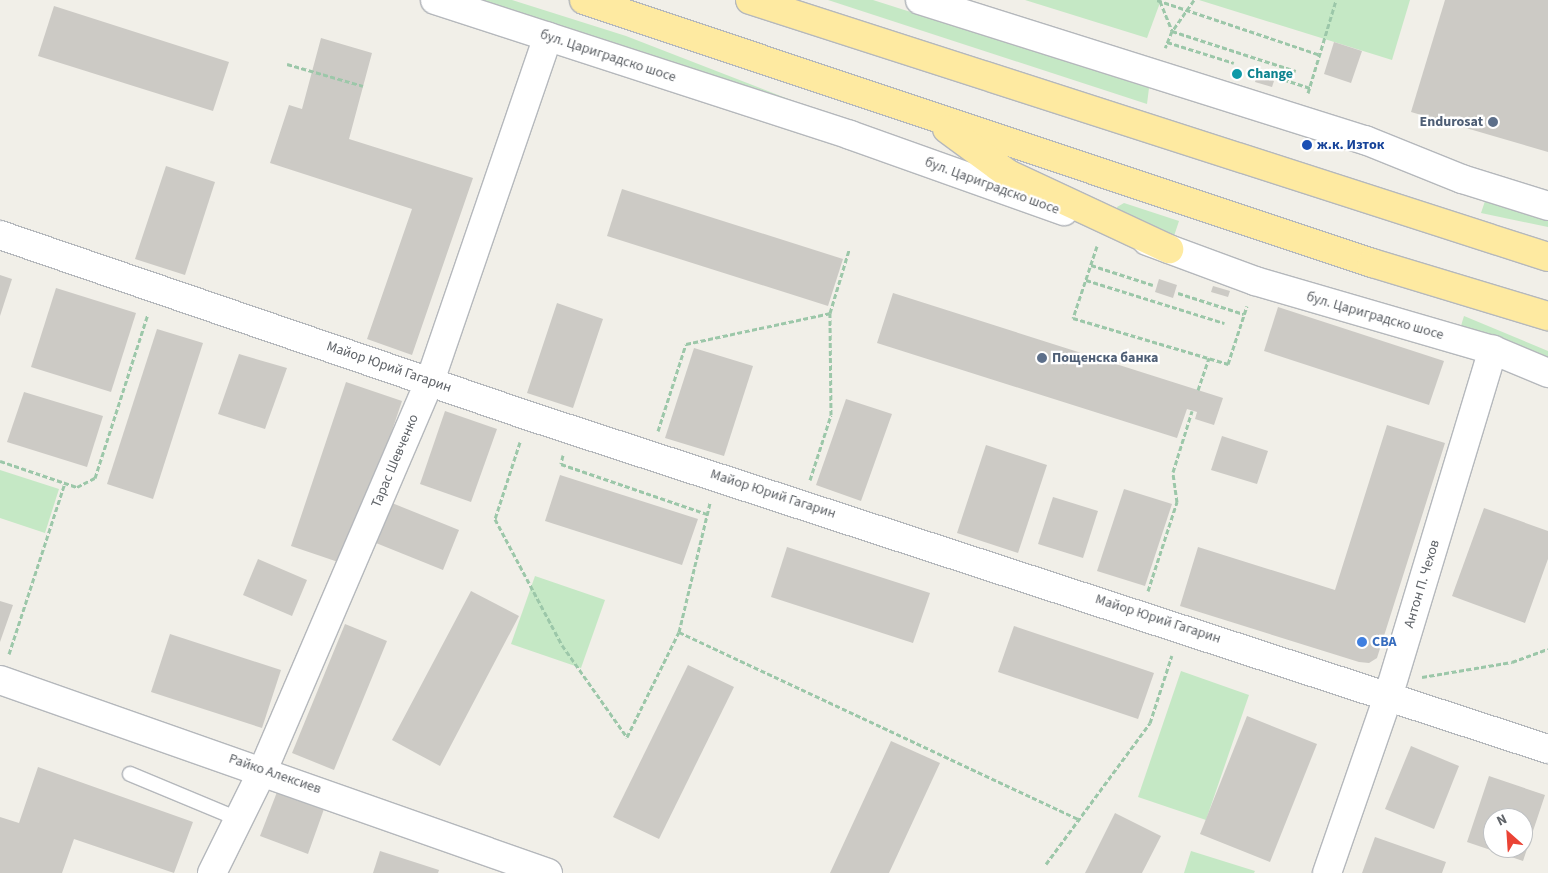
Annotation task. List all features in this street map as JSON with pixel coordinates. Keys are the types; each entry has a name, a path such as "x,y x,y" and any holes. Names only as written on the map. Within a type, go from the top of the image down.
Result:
{"highway":[{"path":"584,0 1372,263 1548,316"},
{"path":"750,0 1548,257"},
{"path":"925,113 1008,174 1169,248"}],"street":[{"name":"бул. Цариградско шосе","path":"435,0 850,136 1169,248 1255,281 1493,350 1548,373"},
{"path":"920,0 1365,140 1462,179 1548,206"},
{"name":"Тарас Шевченко","path":"212,873 263,770 430,382 548,37"},
{"name":"Майор Юрий Гагарин","path":"0,235 157,287 529,416 571,428 1181,627 1390,689 1548,749"},
{"name":"Антон П. Чехов","path":"1327,873 1390,689 1493,350"},
{"name":"Райко Алексиев","path":"0,680 263,770 548,873"}],"lane":[{"path":"130,774 238,819"}],"path":[{"path":"1159,0 1320,55"},
{"path":"1159,0 1172,31 1296,71"},
{"path":"1194,0 1172,31 1168,42 1234,63"},
{"path":"1306,101 1336,0"},
{"path":"287,64 363,86"},
{"path":"1255,70 1310,88"},
{"path":"1098,245 1073,318 1228,364 1249,301"},
{"path":"802,504 831,415 830,313 849,250"},
{"path":"1091,265 1154,285"},
{"path":"1086,280 1224,323"},
{"path":"0,461 77,487 95,478 157,287"},
{"path":"1178,293 1244,314"},
{"path":"651,454 686,344 830,313"},
{"path":"1198,390 1209,358"},
{"path":"1141,613 1178,502 1173,472 1192,410"},
{"path":"529,416 496,519 562,645 627,737 679,632 707,514 718,477"},
{"path":"571,428 561,464 707,514"},
{"path":"0,680 65,483"},
{"path":"1046,864 1150,723 1181,627"},
{"path":"679,632 1079,818"},
{"path":"1390,689 1512,662 1548,649"}],"green space":[{"path":"475,0 512,0 626,36 827,114"},
{"path":"828,0 873,0 1149,88 1147,104"},
{"path":"1025,0 1161,0 1147,38"},
{"path":"1199,0 1410,0 1392,60"},
{"path":"1486,198 1548,219 1548,227 1481,213"},
{"path":"1124,203 1179,221 1174,236 1120,216 1117,207"},
{"path":"1464,316 1548,351 1548,362 1460,329"},
{"path":"0,470 59,489 45,533 0,518"},
{"path":"535,576 605,600 581,668 511,644"},
{"path":"1181,671 1249,695 1206,820 1138,797"},
{"path":"1191,851 1255,871 1254,873 1184,873"}],"building":[{"path":"1445,0 1548,0 1548,152 1411,112"},
{"path":"54,6 229,62 213,111 38,56"},
{"path":"321,38 372,53 349,139 473,178 412,355 367,339 412,209 270,163 289,105 302,109"},
{"path":"1334,42 1362,51 1351,83 1324,74"},
{"path":"1257,75 1274,81 1272,87 1255,82"},
{"path":"166,166 215,182 185,275 135,259"},
{"path":"622,189 843,259 828,306 607,236"},
{"path":"0,275 12,279 0,316"},
{"path":"1159,279 1177,285 1173,298 1155,292"},
{"path":"1213,286 1230,291 1228,297 1211,292"},
{"path":"56,288 136,313 111,392 31,367"},
{"path":"893,293 1223,398 1214,425 1195,419 1197,412 1187,409 1177,438 877,343"},
{"path":"557,303 603,319 573,408 527,393"},
{"path":"1278,307 1444,361 1429,405 1264,351"},
{"path":"157,329 203,343 153,499 107,484"},
{"path":"694,348 753,366 724,456 665,438"},
{"path":"239,354 287,368 265,429 218,414"},
{"path":"346,382 402,401 347,565 291,546"},
{"path":"24,392 103,416 87,467 7,442"},
{"path":"846,399 892,414 861,501 816,485"},
{"path":"445,411 497,429 471,502 420,484"},
{"path":"1387,425 1445,443 1377,658 1369,663 1359,662 1180,606 1198,547 1335,590"},
{"path":"1222,436 1268,451 1257,484 1211,470"},
{"path":"986,445 1047,465 1018,553 957,533"},
{"path":"560,475 698,519 682,565 545,521"},
{"path":"1124,489 1172,504 1145,586 1097,571"},
{"path":"1053,497 1098,511 1083,558 1038,544"},
{"path":"387,501 459,530 443,570 371,541"},
{"path":"1484,508 1548,531 1548,559 1525,623 1452,596"},
{"path":"787,547 930,593 913,643 771,597"},
{"path":"258,559 307,580 292,616 243,595"},
{"path":"471,591 519,616 440,766 392,740"},
{"path":"0,601 13,605 0,642"},
{"path":"345,624 387,641 334,770 292,753"},
{"path":"1014,626 1154,673 1138,719 998,672"},
{"path":"170,634 281,670 262,728 151,692"},
{"path":"688,665 734,687 659,839 613,817"},
{"path":"1247,716 1317,744 1270,862 1200,834"},
{"path":"891,741 940,763 889,873 830,873"},
{"path":"1411,746 1459,766 1434,829 1385,809"},
{"path":"38,767 193,822 174,873 74,839 62,873 0,873 0,817 19,823"},
{"path":"1489,776 1545,795 1533,831 1533,808 1483,808 1483,847 1467,842"},
{"path":"277,792 324,809 308,854 260,836"},
{"path":"1115,813 1161,836 1142,873 1085,873"},
{"path":"1375,837 1446,862 1442,873 1362,873"},
{"path":"380,851 439,870 438,873 373,873"}],"place":[{"name":"Change","path":"1237,74"},
{"name":"Endurosat","path":"1493,122"},
{"name":"ж.к. Изток","path":"1307,145"},
{"name":"Пощенска банка","path":"1042,358"},
{"name":"CBA","path":"1362,642"}]}
